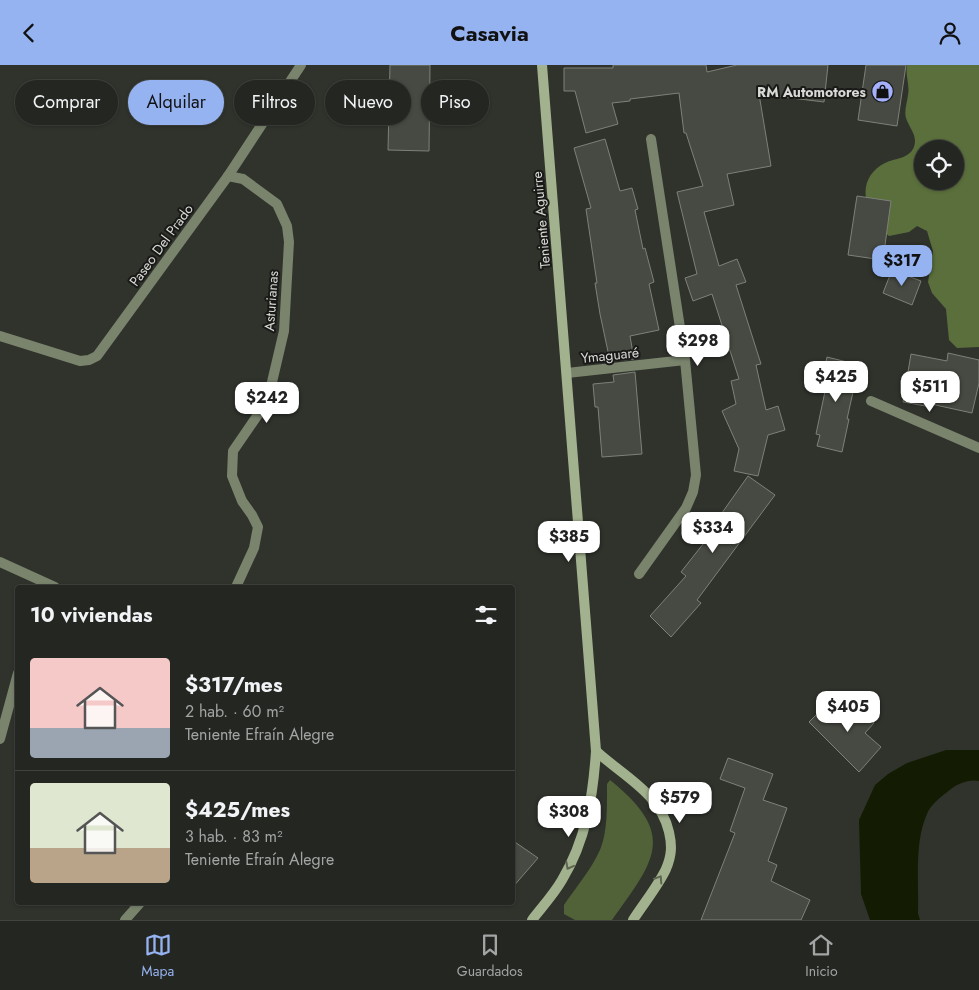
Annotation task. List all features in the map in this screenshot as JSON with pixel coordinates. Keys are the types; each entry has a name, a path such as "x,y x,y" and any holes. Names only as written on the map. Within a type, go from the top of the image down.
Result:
{"main road":[{"name":"Teniente Aguirre","path":"532,920 561,881 573,860 584,834 594,777 596,751 542,65"},
{"path":"596,751 614,768 639,785 660,808 668,827 672,847 666,868 633,920"}],"street":[{"name":"Paseo Del Prado","path":"0,336 80,361 89,361 97,356 228,175 302,65"},
{"path":"640,574 686,508 693,492 696,475 685,360 651,139"},
{"name":"Asturianas","path":"228,175 243,179 277,205 287,226 289,242 284,331 272,382 266,403 233,451 232,476 242,501 258,527 254,548 237,585"},
{"name":"Ymaguaré","path":"567,373 685,360"},
{"path":"871,401 979,448"},
{"path":"0,562 41,585"},
{"path":"0,739 15,684"},
{"path":"125,920 138,905"}],"green space":[{"path":"907,65 979,65 979,347 957,348 949,340 946,309 932,293 928,282 933,251 927,231 917,226 909,232 889,236 882,230 867,201 867,182 874,171 885,163 909,154 914,147 914,190 964,190 964,140 915,140 905,115 908,91"},
{"path":"610,780 631,799 645,817 652,833 653,848 648,864 639,881 612,920 575,920 564,914 564,905 588,871 603,843 606,826 607,784"}],"shaded area":[{"path":"946,750 979,750 979,781 968,781 954,787 937,800 927,814 920,837 918,863 918,913 920,920 870,920 861,894 859,820 875,785 888,774 907,763"}],"building":[{"path":"390,65 430,65 430,80 421,80 421,125 429,125 429,151 388,150 389,125 411,125 411,80 390,80"},
{"path":"613,65 706,65 707,72 737,65 828,65 824,102 759,94 771,166 727,174 734,205 704,212 719,266 737,259 746,282 736,285 761,364 756,365 766,410 778,406 785,430 768,435 758,476 734,471 739,449 722,411 736,404 731,381 739,379 712,294 693,301 685,278 697,274 677,192 703,186 686,133 684,133 679,93 612,103 618,124 586,133 575,91 564,91 564,68 613,68"},
{"name":"RM Automotores","path":"866,65 906,65 897,126 858,120"},
{"path":"605,139 620,191 632,188 638,209 635,210 643,249 645,248 654,282 649,284 659,330 630,336 634,359 610,361 595,283 597,283 586,209 591,208 574,148"},
{"path":"857,196 891,201 883,260 848,255"},
{"path":"892,270 921,281 912,305 883,293"},
{"path":"948,353 979,360 979,383 972,413 931,404 931,407 903,402 911,354 947,361"},
{"path":"827,357 859,365 842,452 817,446 820,435 816,434 827,382 822,380"},
{"path":"635,372 642,454 602,457 598,407 595,407 593,384 614,382 613,375"},
{"path":"748,476 775,495 697,600 701,603 671,637 650,616 686,576 681,572 707,539 705,537"},
{"path":"852,698 874,723 865,733 881,747 859,772 809,722 826,705 836,716"},
{"path":"728,758 773,774 763,800 787,808 768,861 777,865 771,881 810,900 801,920 701,920 735,833 730,831 745,788 720,779"},
{"path":"515,842 538,858 515,885"}],"place":[{"name":"RM Automotores","path":"882,92"}]}
